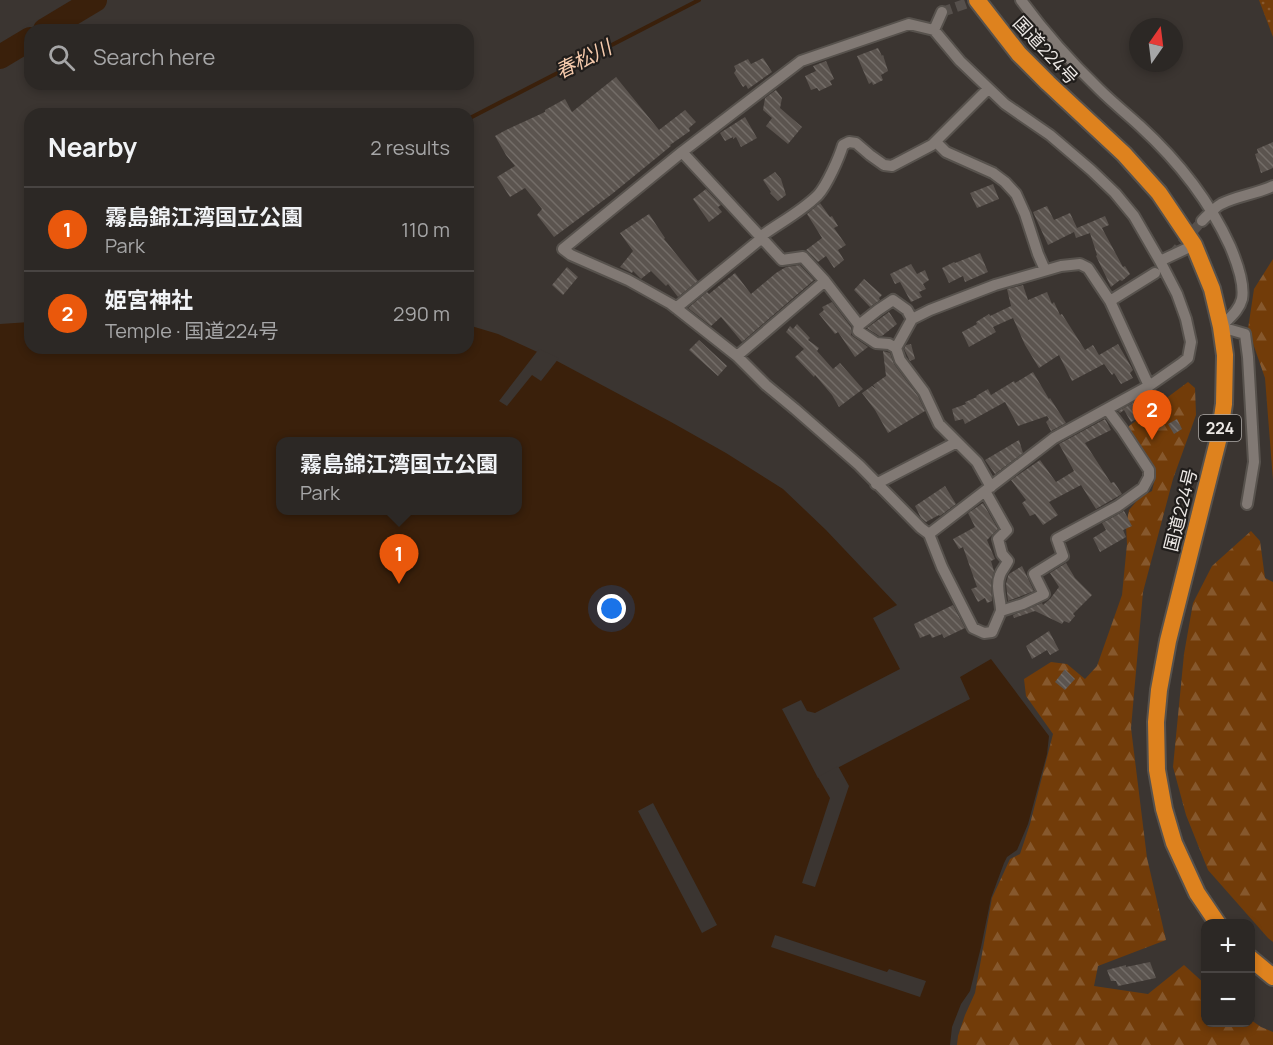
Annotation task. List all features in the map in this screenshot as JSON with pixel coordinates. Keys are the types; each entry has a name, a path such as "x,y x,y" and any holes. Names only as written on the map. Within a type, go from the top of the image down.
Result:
{"highway":[{"name":"国道224号","path":"976,0 1019,54 1124,154 1159,193 1194,245 1212,289 1225,355 1224,404 1221,426 1168,641 1156,722 1157,770 1164,809 1174,843 1197,893 1215,919"},
{"path":"1255,961 1273,977"}],"street":[{"path":"1021,0 1033,17 1099,90 1141,127 1175,162 1212,211 1238,265 1242,296 1238,310 1221,327 1245,334 1254,462 1247,504"},
{"path":"934,30 942,12"},
{"path":"912,319 907,310 893,300 859,325 858,331 876,343 889,344 896,348 900,360 924,392 939,424 977,462 988,489 1007,530 998,539 1002,554 1008,561 998,579 1001,611 992,632 984,633 973,628 942,567 929,534 859,465 759,379 737,356 676,308 628,280 571,255 563,249 682,152 801,61 909,24 934,30 988,89 1005,104 1050,135 1091,170 1115,193 1134,216 1177,294 1191,342 1188,358 1149,386 1054,438 988,489 929,534"},
{"path":"676,308 761,237 817,196 843,145 849,142 856,143 884,165 892,166 936,142 988,89"},
{"path":"936,142 945,152 993,173 1016,194 1045,270"},
{"path":"682,152 782,260 803,257 859,325"},
{"path":"1203,221 1222,204 1273,186"},
{"path":"1160,261 1194,245"},
{"path":"896,348 912,319 995,285 1061,266 1080,264 1088,268 1110,301 1149,386"},
{"path":"1110,301 1155,273"},
{"path":"737,356 825,281"},
{"path":"1001,611 1044,594 1034,574 1063,556 1057,539 1118,506 1143,488 1149,477 1149,470 1107,409"},
{"path":"876,484 957,442"}],"green space":[{"path":"1259,0 1273,0 1273,37"},
{"path":"1273,259 1273,480 1265,378 1248,329 1254,289"},
{"path":"1188,382 1195,388 1196,415 1173,479 1143,592 1131,728 1147,858 1166,940 1098,966 1094,986 1148,994 1184,965 1201,980 1201,1027 1255,1027 1255,1023 1273,1032 1273,1045 957,1045 965,1015 975,993 992,898 1010,859 1020,854 1053,734 1026,696 1024,679 1051,662 1067,664 1085,679 1097,666 1122,595 1129,510 1140,497 1152,491 1156,474 1127,432 1129,426"},
{"path":"1251,531 1260,541 1265,578 1273,582 1273,942 1255,923 1255,919 1251,919 1208,870 1186,815 1173,767 1184,654 1193,603 1212,566"}],"shaded area":[{"path":"24,322 24,354 474,354 474,327 498,334 557,361 671,422 783,489 826,530 897,605 873,618 900,669 815,713 807,711 801,700 782,709 818,778 970,699 960,677 991,659 1049,736 1047,754 1028,824 1017,850 1007,857 1004,863 991,898 970,991 961,1004 952,1027 950,1045 0,1045 0,324"}],"pier":[{"path":"539,349 559,358 541,381 532,375 507,406 499,401"},
{"path":"838,766 849,786 815,887 802,883 830,798 818,777"},
{"path":"653,803 717,925 702,933 638,811"},
{"path":"775,935 887,972 889,969 926,981 920,997 771,947"}],"building":[{"path":"878,48 888,71 881,75 883,80 873,85 872,82 869,84 857,56"},
{"path":"763,58 772,72 748,89 746,85 743,87 734,73 736,70 734,66 748,59 751,64"},
{"path":"826,61 834,79 830,81 832,85 819,91 817,88 811,90 805,76 816,71 813,66"},
{"path":"616,77 659,130 685,110 696,122 689,128 690,131 554,237 537,215 542,209 525,188 510,197 497,177 515,166 495,136 545,112 565,99 572,112"},
{"path":"776,90 782,98 780,108 802,127 788,144 766,126 772,118 763,110 765,98"},
{"path":"745,117 757,138 741,147 736,137 725,141 720,133"},
{"path":"1273,142 1273,168 1261,173 1255,154 1258,153 1257,149"},
{"path":"775,172 781,179 786,195 778,201 770,193 763,180"},
{"path":"993,184 999,199 977,208 970,193"},
{"path":"706,189 721,205 718,207 722,212 709,222 693,199"},
{"path":"820,203 830,217 832,216 838,226 834,228 846,245 838,250 844,260 834,268 826,256 818,262 806,250 822,238 807,214"},
{"path":"1047,206 1054,220 1070,213 1077,228 1105,216 1109,225 1102,228 1123,267 1125,266 1130,274 1111,287 1096,256 1090,233 1076,238 1074,232 1048,245 1033,212"},
{"path":"649,214 664,239 698,281 678,297 668,284 666,286 651,271 641,279 633,271 632,273 620,267 633,251 620,233"},
{"path":"980,253 988,272 965,282 963,276 949,283 942,268"},
{"path":"911,264 917,274 925,270 929,280 923,284 926,289 919,292 922,297 911,302 900,282 895,284 890,274"},
{"path":"800,265 814,280 742,342 721,317 711,326 688,308 735,273 751,294 786,267"},
{"path":"567,267 578,277 563,295 552,285"},
{"path":"864,279 882,295 880,300 870,307 854,290"},
{"path":"1023,285 1028,300 1047,292 1052,304 1054,302 1060,315 1062,314 1085,350 1093,345 1099,355 1118,344 1133,370 1130,373 1133,378 1121,384 1104,364 1072,381 1059,355 1039,368 1025,345 1013,318 993,327 996,332 969,347 962,332 989,314 990,316 1011,306 1007,289"},
{"path":"832,302 851,327 851,335 868,347 855,357 838,332 835,334 819,314 824,310 822,307"},
{"path":"889,312 897,324 882,336 867,328"},
{"path":"797,324 810,338 808,340 819,348 817,351 833,369 840,363 863,389 839,407 815,375 814,377 795,357 804,349 786,332 790,326 793,329"},
{"path":"699,340 727,366 718,376 689,350"},
{"path":"911,344 915,359 910,361 904,349 906,345"},
{"path":"883,351 890,353 894,364 918,396 925,411 888,433 862,393 872,386 876,389 873,385 886,376"},
{"path":"1033,372 1066,423 1051,431 1046,422 1049,419 1047,416 1018,426 1005,402 965,424 963,419 955,421 952,409 966,404 965,402 988,389 991,395"},
{"path":"1146,396 1153,409 1131,422 1124,410 1120,413 1118,411"},
{"path":"1105,419 1111,430 1085,443 1111,483 1114,482 1122,494 1096,509 1081,485 1049,502 1058,515 1043,525 1035,514 1030,516 1022,503 1026,500 1011,480 1040,460 1056,482 1074,471 1059,444"},
{"path":"1177,419 1182,429 1174,434 1168,424"},
{"path":"1019,440 1023,453 995,474 985,460"},
{"path":"945,486 956,504 940,516 926,522 921,518 915,506"},
{"path":"983,503 998,529 987,540 995,559 991,561 994,571 991,583 992,601 987,603 985,598 978,602 971,589 977,587 963,547 959,549 953,539 975,527 968,513"},
{"path":"1124,511 1132,526 1123,530 1126,537 1100,552 1093,538 1106,530 1102,523"},
{"path":"1066,563 1075,578 1092,595 1073,614 1075,616 1069,623 1064,621 1062,624 1035,611 1014,618 1013,615 1042,603 1043,605 1050,599 1059,587 1050,573"},
{"path":"1022,566 1034,591 1008,601 1006,584 1008,576"},
{"path":"953,605 965,628 944,638 942,634 932,638 930,634 920,638 914,624"},
{"path":"1049,631 1059,650 1050,655 1047,650 1032,659 1026,646"},
{"path":"1065,669 1075,679 1065,690 1055,682"},
{"path":"1150,962 1156,978 1118,986 1116,981 1111,981 1107,970 1126,965 1126,967"}],"waterway":[{"path":"55,24 95,0"},
{"name":"春松川","path":"474,116 699,0"},
{"path":"0,57 24,43"}],"tunnel":[{"path":"942,12 976,0"},
{"path":"1172,255 1202,221"}],"place":[{"name":"姫宮神社","path":"1152,440"},
{"name":"霧島錦江湾国立公園","path":"399,584"}]}
